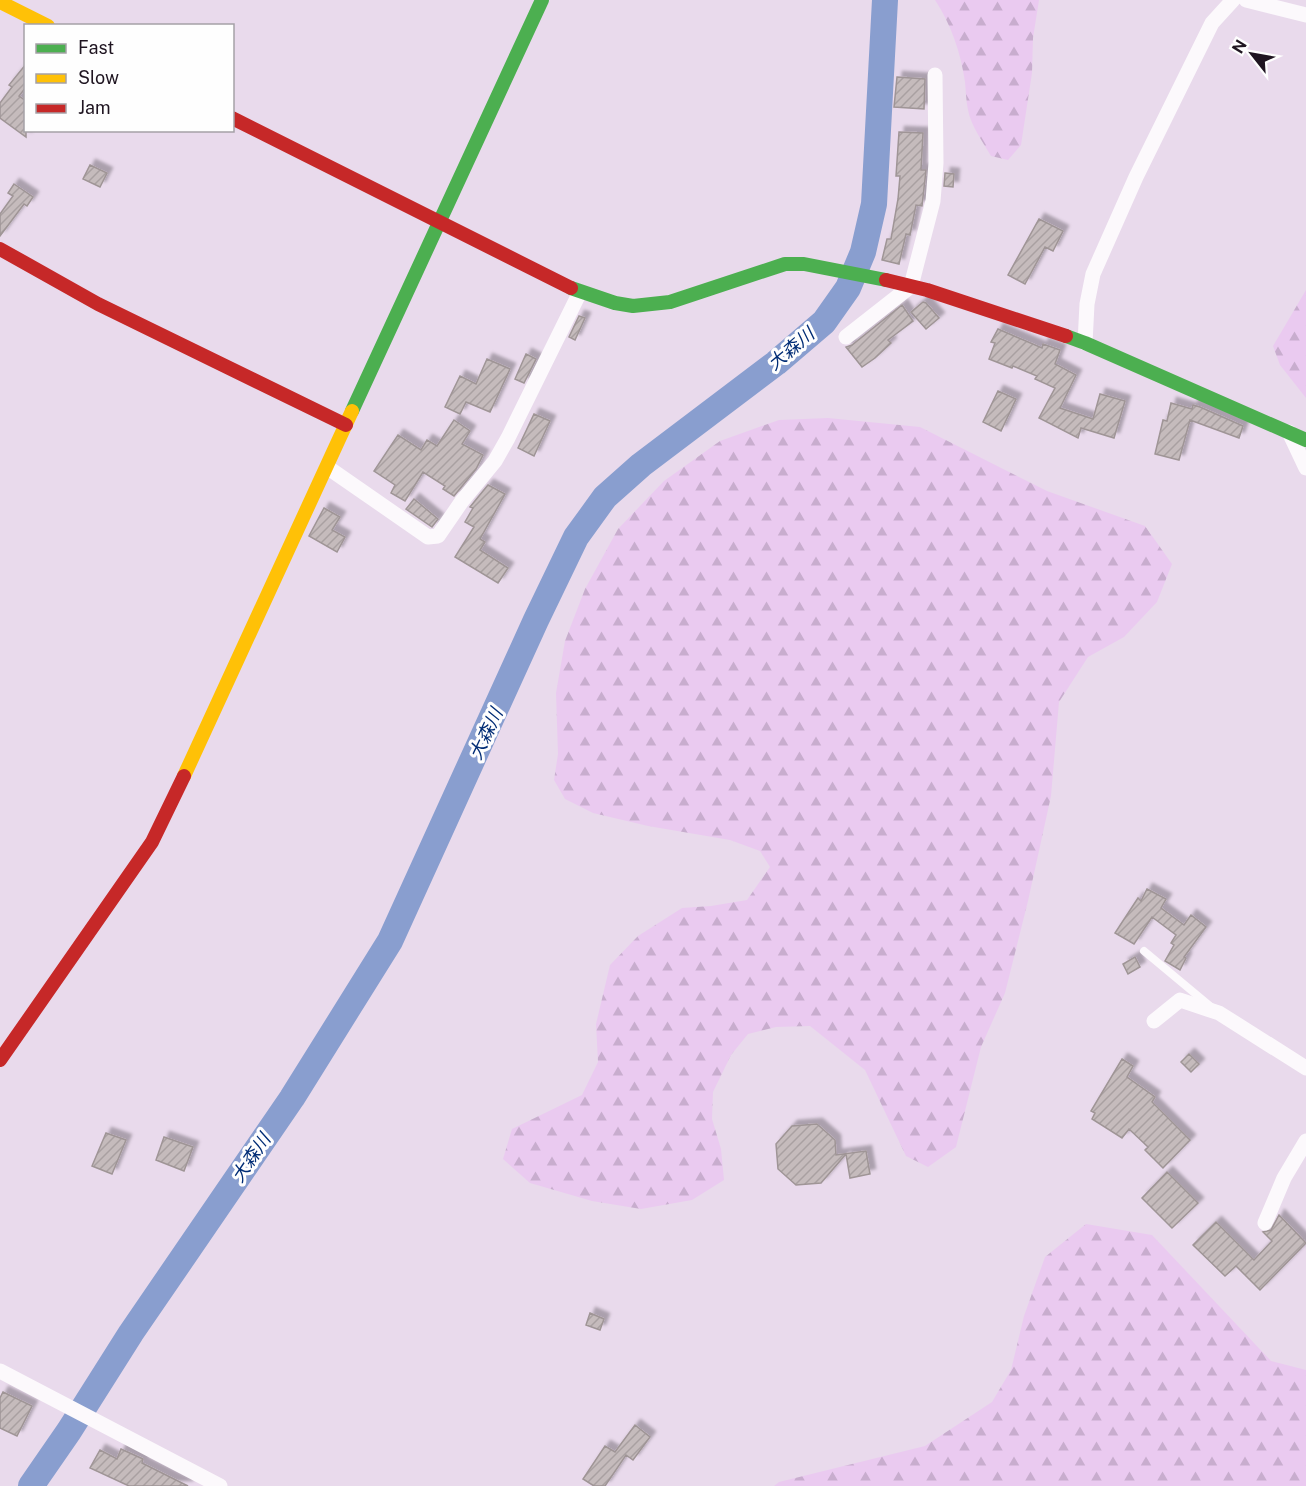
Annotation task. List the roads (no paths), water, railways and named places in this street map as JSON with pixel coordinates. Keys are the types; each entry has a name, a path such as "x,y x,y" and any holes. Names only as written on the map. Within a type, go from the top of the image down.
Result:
{"street":[{"path":"0,1060 152,842 542,0"},
{"path":"1085,344 1087,304 1093,274 1110,231 1212,23 1233,0"},
{"path":"1246,0 1306,15"},
{"path":"0,2 44,24"},
{"path":"846,337 912,286 933,201 936,163 935,75"},
{"path":"234,119 580,292 615,303 649,305 670,302 785,264 804,264 883,279 912,286 1085,344 1306,440"},
{"path":"0,249 98,304 346,425"},
{"path":"327,467 428,537 438,536 499,453 580,292"},
{"path":"1289,432 1306,468"},
{"path":"1154,1021 1180,1000 1219,1013 1306,1068"},
{"path":"1265,1223 1284,1178 1306,1141"},
{"path":"0,1371 220,1486"}],"lane":[{"path":"1144,951 1219,1013"}],"waterway":[{"name":"大森川","path":"31,1486 131,1333 292,1098 390,941 576,537 605,497 641,465 776,363 824,322 848,288 863,252 874,204 885,0"}]}
